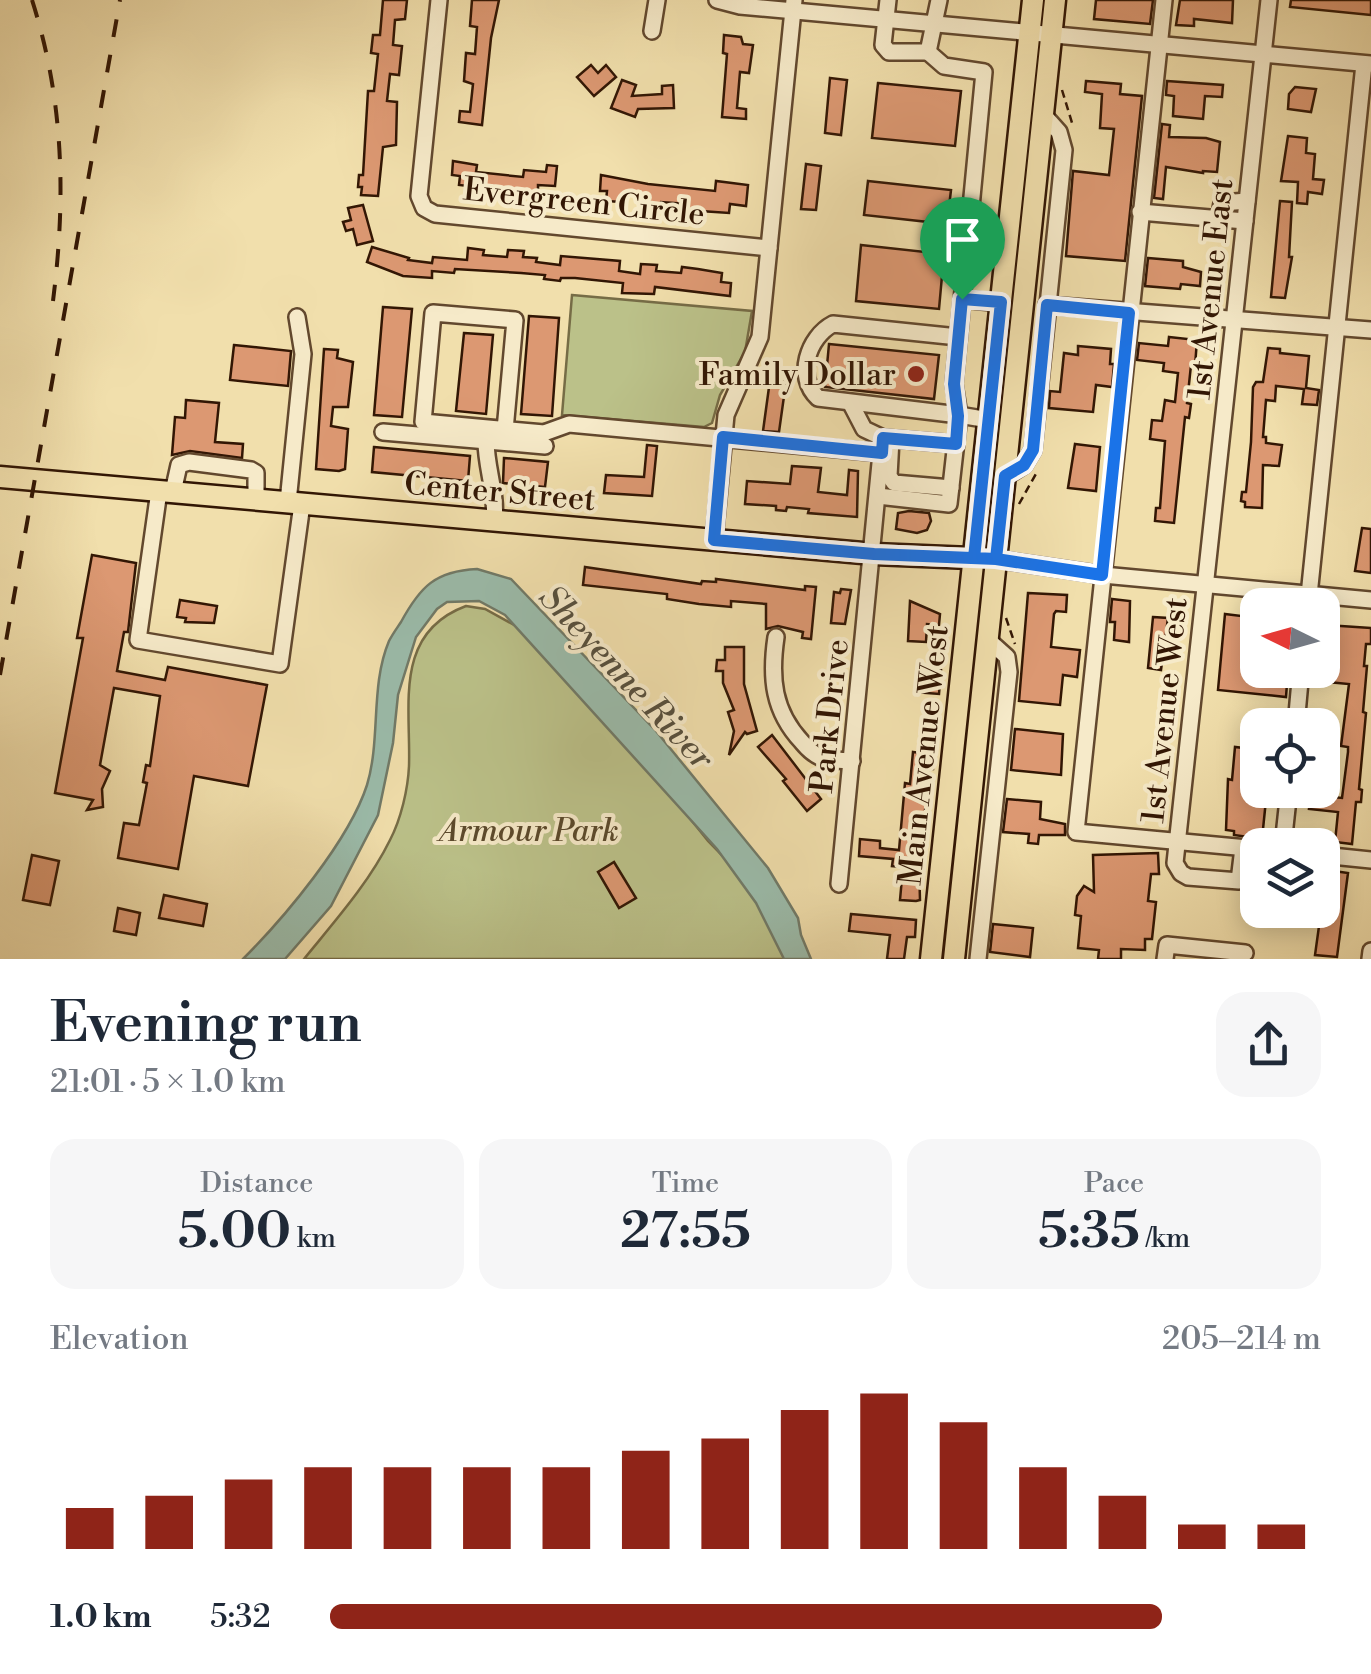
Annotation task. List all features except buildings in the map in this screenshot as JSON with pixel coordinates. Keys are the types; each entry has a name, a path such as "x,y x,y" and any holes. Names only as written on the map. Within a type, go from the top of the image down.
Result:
{"main road":[{"path":"985,558 1005,476 1042,113 1040,34 1033,0"},
{"path":"985,558 988,420 1001,302 1040,34 1054,0"},
{"name":"Center Street","path":"0,477 874,554 985,558"},
{"name":"Main Avenue West","path":"954,959 987,639 985,558"},
{"name":"Main Avenue West","path":"932,959 985,558"}],"street":[{"name":"Evergreen Circle","path":"439,0 419,196 424,208 435,214 769,248"},
{"path":"652,31 657,0"},
{"path":"717,0 740,6 793,5 1040,34 1367,64 1310,588"},
{"path":"876,522 909,502 950,504 958,416 954,384 984,72 944,66 928,52 888,52 884,45 888,0"},
{"path":"928,52 940,0"},
{"path":"1164,0 1076,832 1240,848"},
{"name":"1st Avenue East","path":"1205,584 1268,0"},
{"path":"714,540 730,400 748,371 760,337 793,5"},
{"path":"1005,476 1024,465 1033,450 1064,150 1058,132 1042,113"},
{"path":"1219,219 1222,203 1247,201"},
{"path":"1140,212 1245,221"},
{"path":"962,299 1001,302"},
{"path":"1047,305 1371,330"},
{"path":"505,430 515,320 433,313 423,422 505,430 544,433 569,424 723,437 956,444"},
{"path":"256,500 256,472 189,462 179,465 166,492 138,640 280,664 295,503 303,354 297,317"},
{"path":"958,337 828,326 808,356 808,384 818,398 988,420"},
{"path":"852,404 864,429 885,444 888,476 894,483 951,488"},
{"path":"383,432 545,446"},
{"path":"486,441 496,500 494,520"},
{"name":"Park Drive","path":"839,884 885,444"},
{"path":"878,496 940,503"},
{"path":"985,558 1240,589"},
{"name":"1st Avenue West","path":"1178,842 1205,584"},
{"path":"1340,600 1371,600"},
{"path":"776,638 772,678 788,726 822,758 852,761"},
{"path":"978,959 1009,672 1008,657 987,639"},
{"path":"967,840 987,873"},
{"path":"1178,842 1175,864 1188,877 1240,878"},
{"path":"1340,857 1371,860"},
{"path":"1370,959 1371,951"},
{"path":"1166,952 1245,953"}],"green space":[{"path":"572,295 752,311 745,352 720,395 712,423 704,427 562,415"},
{"name":"Armour Park","path":"466,606 485,609 516,626 625,737 708,841 741,875 794,959 304,959 361,887 394,832 408,775 409,696 416,653 443,618"}],"shaded area":[{"path":"477,569 511,579 656,731 768,868 798,918 811,959 784,959 756,903 717,849 505,615 479,601 447,602 416,637 398,695 378,815 331,906 285,959 243,959 314,878 358,807 371,767 380,676 392,636 430,583 450,573"}],"railway":[{"path":"32,0 51,75 59,149 60,225 53,301"},
{"path":"0,675 120,0"}],"place":[{"name":"Family Dollar","path":"916,374"}],"route":[{"path":"962,299 954,384 956,444 883,438 882,453 723,437 714,540 874,554 996,559 1102,575 1129,313 1047,305 1033,450 1024,465 1005,476 996,559 974,558 1001,302 962,299"}],"water label":[{"name":"Sheyenne River","path":"627,677"}]}
